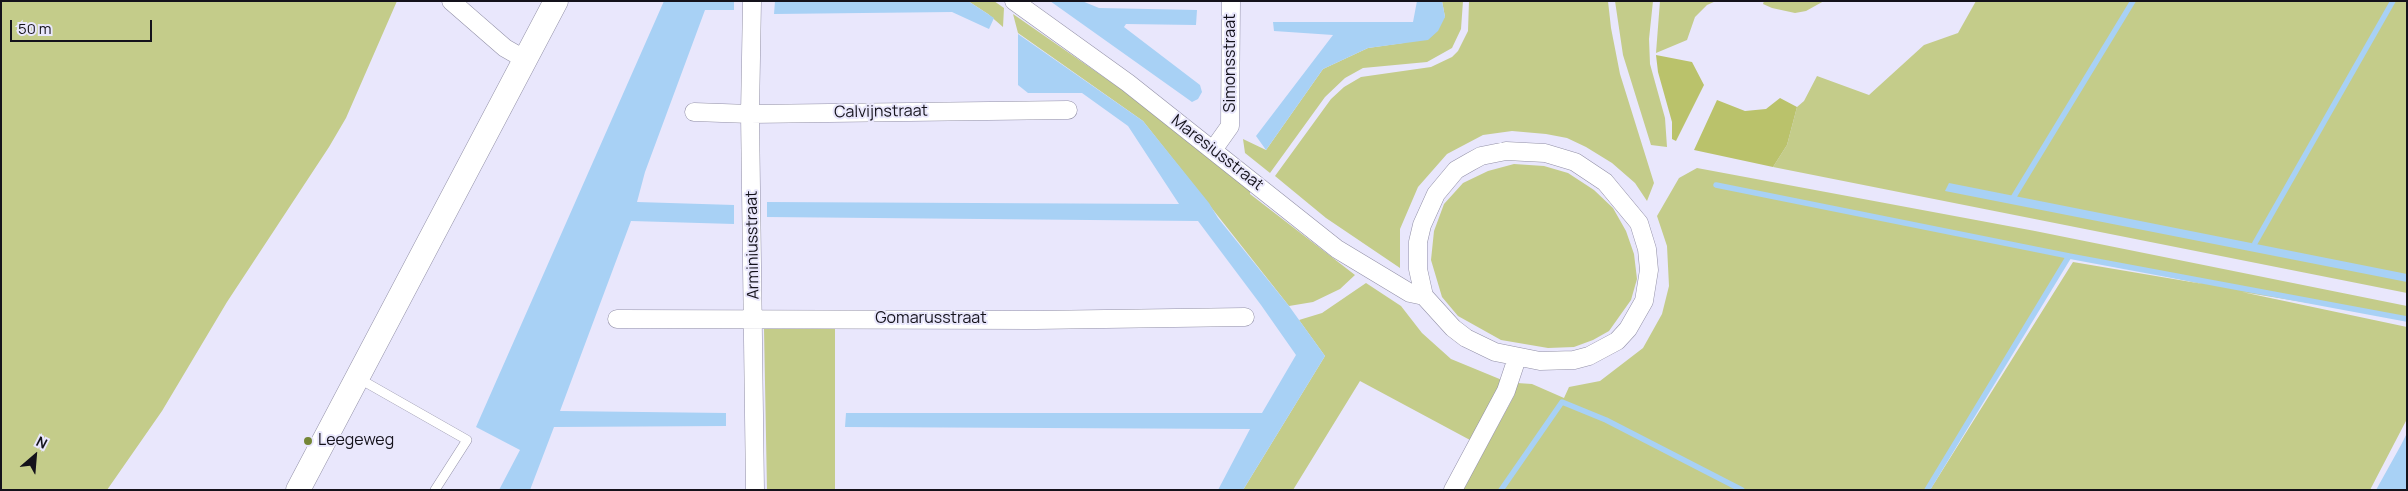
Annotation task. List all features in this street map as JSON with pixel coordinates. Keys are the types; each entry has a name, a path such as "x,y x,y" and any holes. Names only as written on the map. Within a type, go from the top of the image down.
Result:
{"main road":[{"path":"298,490 556,1"}],"street":[{"path":"451,1 505,48 526,60"},
{"name":"Arminiusstraat","path":"752,1 750,114 755,490"},
{"name":"Maresiusstraat","path":"1014,1 1128,83 1337,249 1410,292 1424,296"},
{"name":"Simonsstraat","path":"1213,150 1230,126 1231,1"},
{"name":"Calvijnstraat","path":"694,112 750,114 1068,110"},
{"name":"Maresiusstraat","path":"1519,151 1558,156 1591,171 1618,194 1639,223 1649,270 1644,301 1628,330 1617,340 1589,356 1557,362 1517,358 1495,352 1466,338 1442,318 1424,296 1420,283 1417,255 1422,225 1436,194 1456,170 1481,156 1519,151"},
{"name":"Gomarusstraat","path":"617,319 1035,320 1245,317"},
{"path":"1453,490 1506,391 1517,358"}],"lane":[{"path":"357,378 467,440 435,490"}],"green space":[{"path":"1,1 397,1 346,118 329,147 227,302 162,411 107,490 1,490"},
{"path":"968,1 994,1 1004,8 1003,27 988,14"},
{"path":"1442,1 1463,1 1461,29 1452,48 1427,62 1363,68 1345,78 1325,97 1270,173 1245,153 1243,139 1266,150 1323,69 1368,48 1403,43 1445,17"},
{"path":"1469,1 1608,1 1620,74 1654,183 1647,201 1635,183 1612,163 1567,138 1512,131 1483,135 1447,154 1418,187 1400,229 1400,268 1326,218 1275,176 1331,99 1344,87 1361,77 1431,67 1452,57 1458,51 1468,31"},
{"path":"1615,1 1653,1 1649,39 1650,64 1665,118 1667,147 1651,145 1623,55"},
{"path":"1660,1 1716,1 1707,5 1695,17 1687,40 1656,53"},
{"path":"1764,1 1824,1 1806,11 1795,13 1772,8 1763,4"},
{"path":"1976,1 2407,1 2407,293 1773,167 1787,145 1797,107 1804,101 1817,76 1869,95 1924,45 1958,33"},
{"path":"1013,14 1121,89 1250,190 1250,194 1355,275 1340,289 1313,302 1289,306 1143,121 1018,33"},
{"path":"1656,55 1692,62 1704,85 1676,141 1672,139 1672,122 1658,72"},
{"path":"1780,98 1797,107 1787,145 1773,167 1694,150 1717,100 1745,111 1766,109"},
{"path":"1514,164 1544,166 1568,173 1594,190 1613,208 1626,231 1634,254 1637,279 1631,300 1609,331 1593,340 1574,347 1548,348 1501,340 1458,316 1442,297 1431,260 1434,231 1444,204 1463,183 1488,171"},
{"path":"1697,168 2035,231 2407,306 2407,319 2242,292 2407,327 2407,419 2370,490 1930,490 2073,262 2203,284 2069,256 1929,490 1463,490 1514,396 1517,383 1532,384 1564,398 1569,387 1600,381 1643,348 1662,314 1669,286 1667,246 1657,216 1679,178"},
{"path":"1366,283 1401,306 1422,333 1451,359 1502,380 1470,440 1360,381 1293,490 1243,490 1325,356 1299,320 1322,313"},
{"path":"764,329 835,329 835,490 767,490"}],"water":[{"path":"664,1 734,1 734,10 705,10 645,172 637,202 734,205 734,224 631,221 560,411 726,413 726,426 554,427 530,490 499,490 520,450 476,427"},
{"path":"775,1 968,1 994,18 989,29 952,12 774,14"},
{"path":"1050,1 1082,1 1099,8 1197,10 1196,25 1126,24 1124,27 1200,85 1202,92 1198,99 1192,102"},
{"path":"1417,1 1442,1 1445,17 1438,31 1428,40 1368,48 1323,69 1266,150 1256,136 1333,35 1274,31 1273,22 1413,22"},
{"path":"1018,34 1143,121 1289,306 1325,356 1243,490 1218,490 1250,429 845,427 846,413 1262,413 1296,355 1198,221 767,217 767,202 1179,204 1128,126 1082,93 1028,93 1018,85"},
{"path":"1949,183 2407,274 2407,282 1945,191"},
{"path":"2407,433 2407,490 2376,490 2401,445"}],"waterway":[{"path":"2013,198 2133,1"},
{"path":"2255,243 2393,1"},
{"path":"1716,185 2069,256 2407,319"},
{"path":"1927,490 2069,256"},
{"path":"1501,490 1562,402 1606,420 1742,490"}],"place":[{"name":"Leegeweg","path":"308,441"}]}
